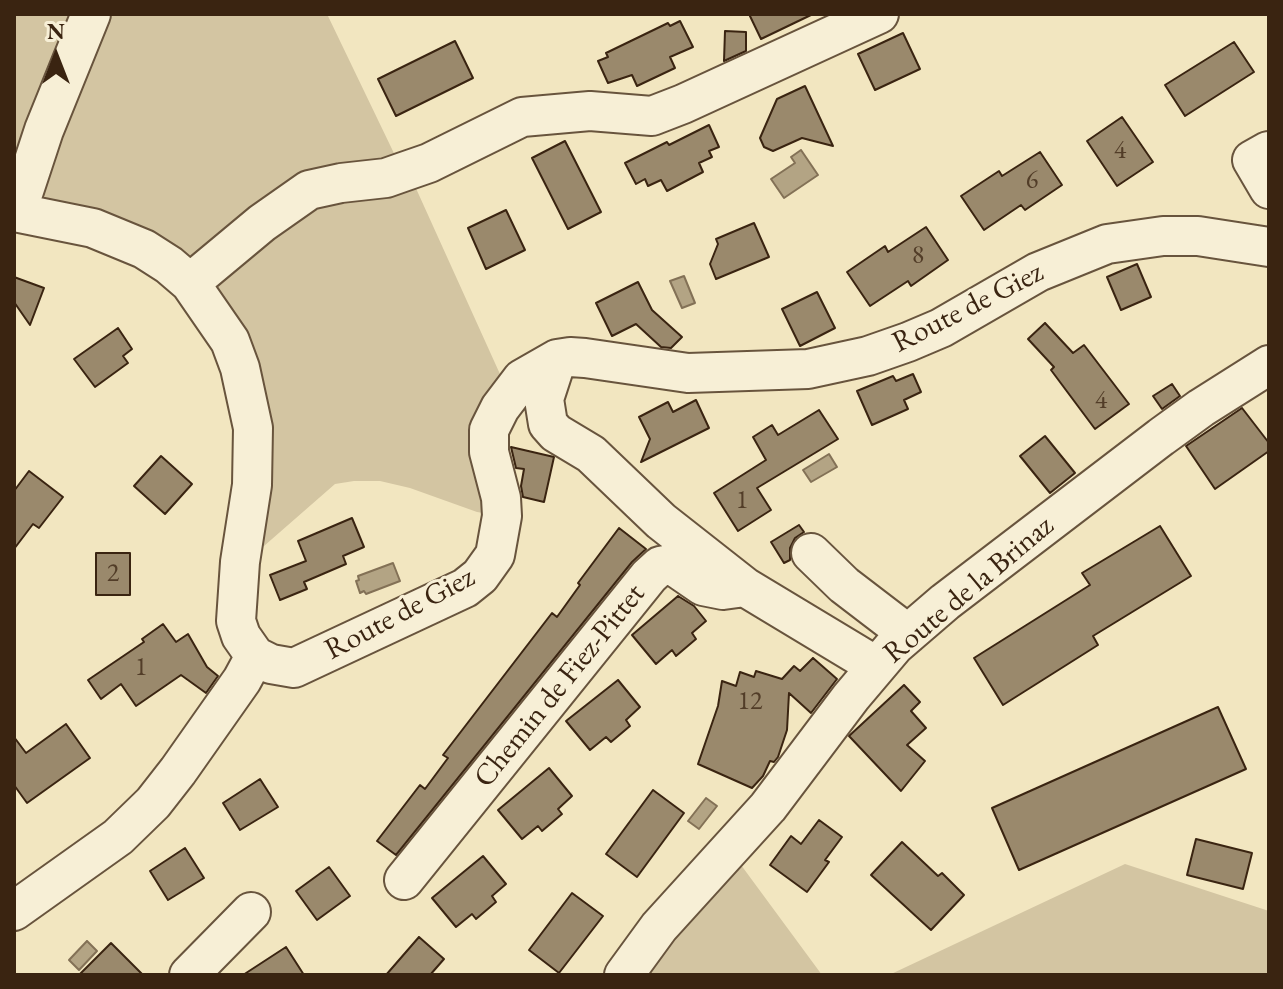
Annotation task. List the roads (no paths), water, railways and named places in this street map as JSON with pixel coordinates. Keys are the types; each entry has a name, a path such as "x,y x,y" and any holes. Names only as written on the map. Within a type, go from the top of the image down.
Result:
{"street":[{"path":"14,911 101,851 143,813 178,771 242,680 255,656 241,636 236,621 240,562 252,485 253,428 249,400 230,341 190,283 169,265 118,237 93,228 16,212 44,130 91,14"},
{"path":"190,283 262,223 309,190 386,178 429,163 522,117 590,111 652,116 879,14"},
{"path":"1268,151 1252,160 1269,189"},
{"name":"Route de Giez","path":"255,656 271,664 294,668 465,588 480,576 495,555 502,516 501,498 489,452 489,430 522,379 557,359 585,358 688,373 808,369 868,356 908,342 977,308 1038,272 1107,244 1175,236 1222,238 1269,247"},
{"path":"557,359 544,399 548,424 556,433 599,461 661,521 745,587 876,666"},
{"name":"Route de la Brinaz","path":"624,975 659,927 768,807 876,666 908,634 1161,437 1269,365"},
{"path":"811,553 844,585 908,634"},
{"name":"Chemin de Fiez-Pittet","path":"404,880 660,566 671,564 703,586 723,590 745,587"},
{"path":"189,975 251,912"}]}
